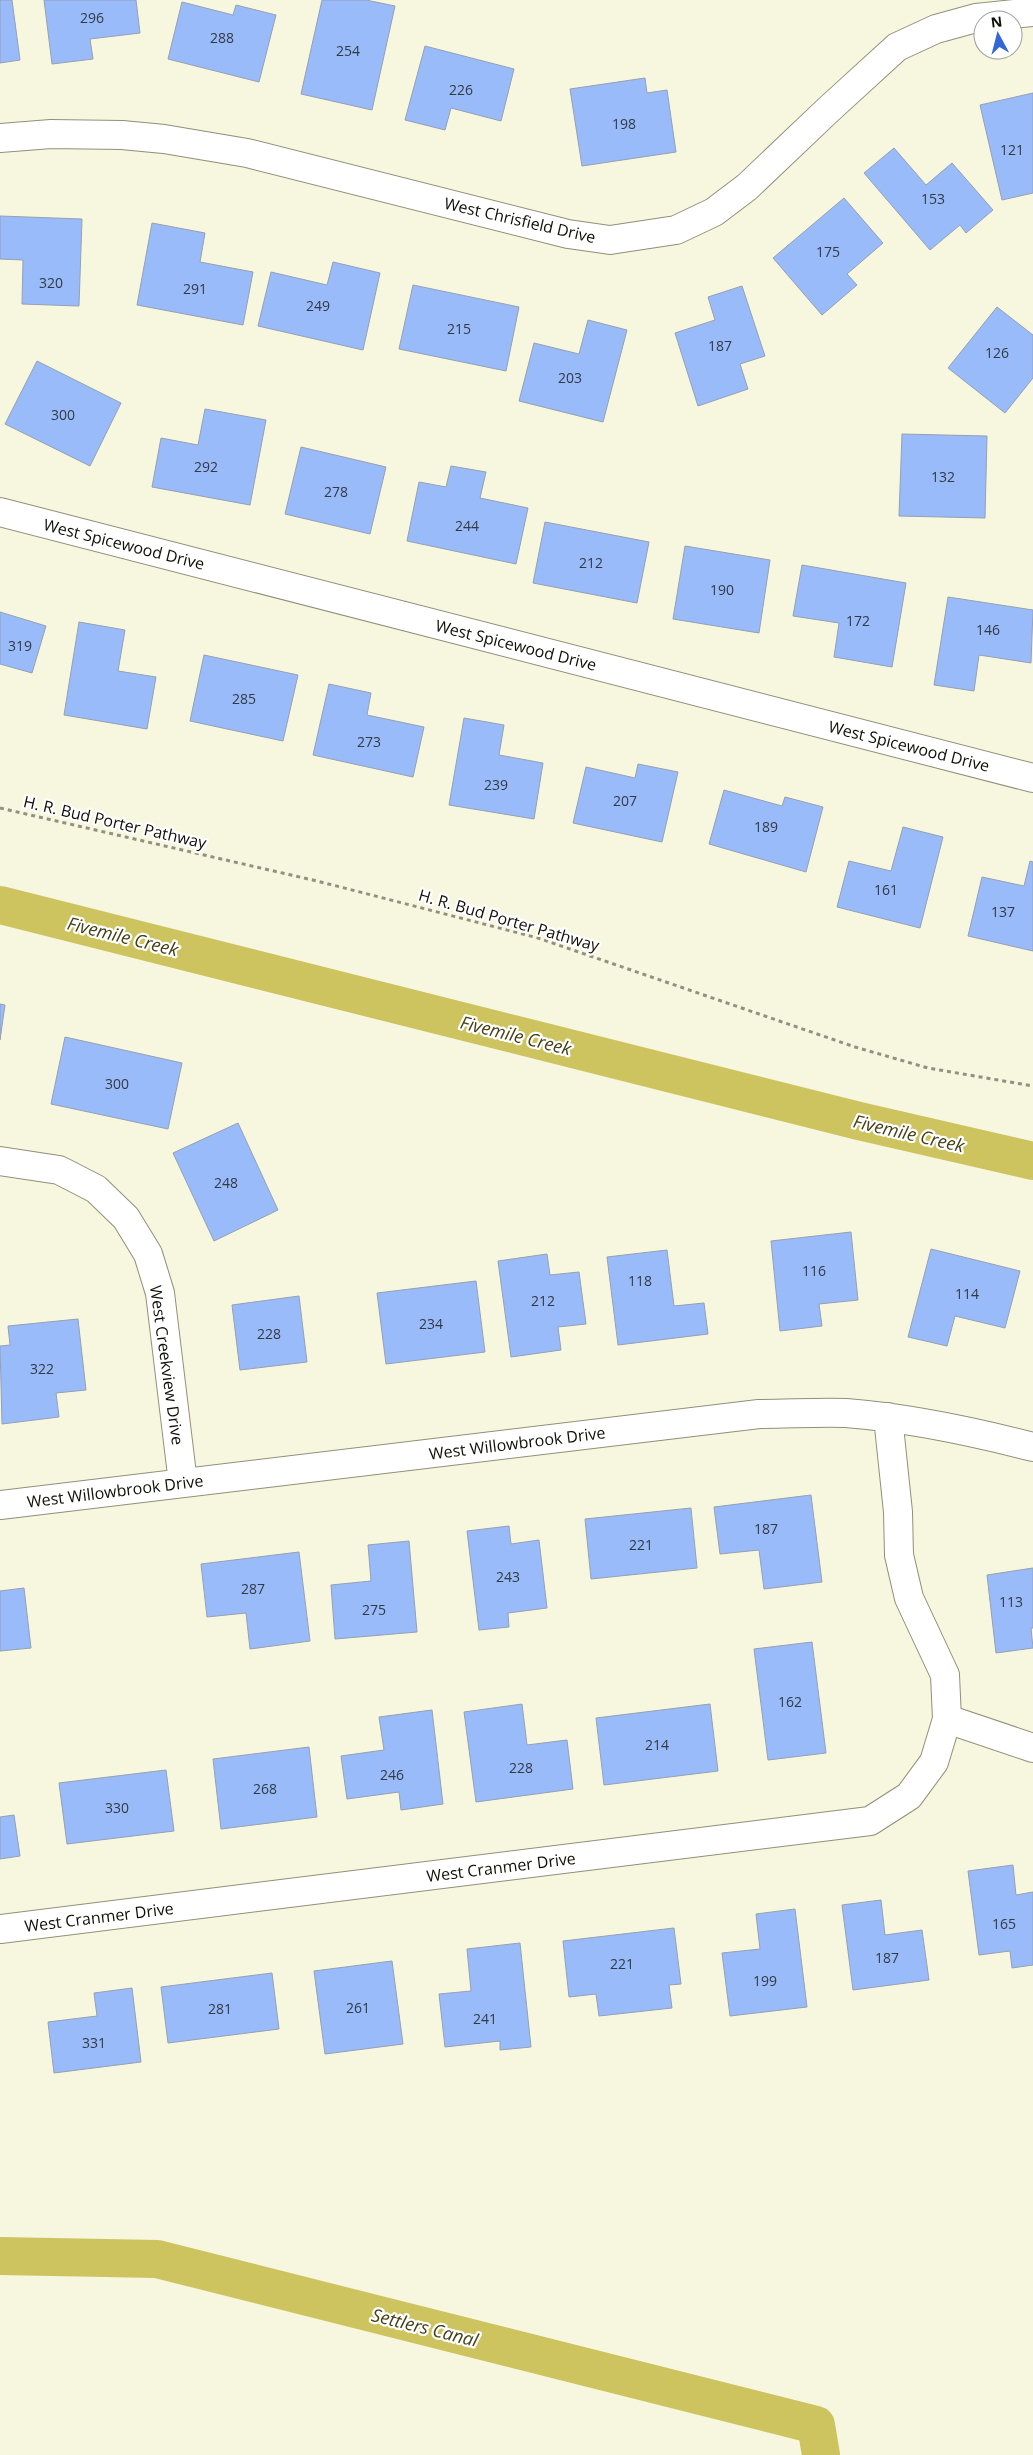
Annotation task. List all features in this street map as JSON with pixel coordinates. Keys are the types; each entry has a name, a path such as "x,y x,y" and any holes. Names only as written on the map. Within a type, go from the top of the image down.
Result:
{"street":[{"name":"West Chrisfield Drive","path":"0,138 51,134 122,135 173,140 247,153 568,234 610,240 676,230 714,212 747,187 897,48 936,29 976,18 1033,12"},
{"name":"West Spicewood Drive","path":"0,512 1033,778"},
{"name":"West Creekview Drive","path":"0,1161 59,1170 96,1189 126,1218 148,1254 160,1294 183,1483"},
{"name":"West Willowbrook Drive","path":"0,1505 759,1414 844,1413 888,1417 971,1431 1033,1446"},
{"name":"West Cranmer Drive","path":"0,1929 870,1821 908,1796 924,1776 934,1762 947,1719 945,1675 910,1598 899,1555 898,1512 888,1417"},
{"path":"947,1719 1033,1748"}],"path":[{"name":"H. R. Bud Porter Pathway","path":"0,808 317,880 538,938 855,1047 928,1068 1033,1086"}],"building":[{"path":"0,0 12,0 20,60 0,63"},
{"path":"44,0 136,0 140,33 90,39 93,59 52,64"},
{"path":"322,0 366,0 395,6 372,110 301,94"},
{"path":"182,2 233,15 236,5 276,15 259,82 168,59"},
{"path":"425,46 514,69 501,121 451,108 445,130 405,120"},
{"path":"645,78 647,93 667,90 676,152 582,166 570,89"},
{"path":"1033,93 1033,193 1002,200 980,105"},
{"path":"894,148 926,185 952,163 993,210 966,233 960,225 930,250 864,173"},
{"path":"844,198 883,243 847,274 857,285 822,315 773,258"},
{"path":"0,216 82,219 79,306 22,304 23,260 0,259"},
{"path":"152,223 205,233 200,262 253,272 243,325 137,305"},
{"path":"333,262 380,273 363,350 258,326 271,272 327,285"},
{"path":"413,285 519,307 506,371 399,349"},
{"path":"742,286 765,356 740,364 748,389 698,406 675,333 715,320 708,297"},
{"path":"997,307 1033,335 1033,378 1005,413 948,368"},
{"path":"588,320 627,330 603,422 519,401 534,343 579,354"},
{"path":"37,361 121,403 90,466 5,424"},
{"path":"205,409 266,420 250,505 152,487 161,438 198,445"},
{"path":"902,434 987,436 985,518 899,516"},
{"path":"301,447 386,467 370,534 285,514"},
{"path":"451,466 486,472 480,498 528,508 516,564 407,541 419,482 446,487"},
{"path":"545,522 649,542 637,603 533,583"},
{"path":"685,546 770,560 759,633 673,619"},
{"path":"802,565 906,583 892,667 834,657 839,623 793,616"},
{"path":"948,597 1033,610 1031,663 979,655 974,691 934,685"},
{"path":"0,612 46,626 32,673 0,664"},
{"path":"79,622 125,630 118,671 156,677 147,729 64,715"},
{"path":"204,655 298,675 283,741 190,721"},
{"path":"329,684 371,693 367,715 424,727 413,777 313,755"},
{"path":"464,718 504,725 499,755 543,763 534,819 449,805"},
{"path":"638,764 678,772 662,842 573,823 586,767 635,778"},
{"path":"724,790 782,806 785,797 823,807 806,872 709,844"},
{"path":"903,827 943,837 920,928 837,907 849,861 891,871"},
{"path":"1030,861 1033,862 1033,951 968,936 982,877 1024,886"},
{"path":"0,1004 5,1005 0,1040"},
{"path":"65,1037 182,1063 168,1129 51,1104"},
{"path":"238,1123 278,1210 214,1241 173,1153"},
{"path":"851,1232 858,1300 819,1304 822,1326 780,1331 771,1241"},
{"path":"931,1249 1020,1271 1005,1328 955,1316 947,1346 908,1337"},
{"path":"667,1250 674,1306 704,1303 708,1334 618,1345 607,1257"},
{"path":"547,1254 550,1275 579,1272 586,1324 558,1327 561,1350 511,1357 498,1261"},
{"path":"476,1281 485,1352 386,1364 377,1293"},
{"path":"299,1296 307,1362 240,1370 232,1305"},
{"path":"78,1319 86,1390 56,1393 59,1417 2,1424 0,1346 10,1345 8,1326"},
{"path":"811,1495 822,1582 764,1589 759,1550 720,1554 714,1507"},
{"path":"691,1508 697,1568 591,1579 585,1519"},
{"path":"509,1526 511,1544 539,1540 547,1608 508,1613 509,1627 479,1630 467,1531"},
{"path":"409,1541 417,1632 335,1639 331,1585 371,1581 368,1545"},
{"path":"299,1552 310,1641 250,1649 246,1613 207,1617 201,1564"},
{"path":"1033,1568 1033,1628 1031,1628 1033,1648 996,1653 987,1575"},
{"path":"24,1588 31,1648 0,1651 0,1591"},
{"path":"812,1642 826,1753 768,1760 754,1649"},
{"path":"522,1704 527,1745 567,1740 573,1789 476,1802 464,1712"},
{"path":"710,1704 718,1771 604,1785 596,1718"},
{"path":"432,1710 443,1804 401,1810 399,1792 347,1799 341,1756 384,1750 379,1717"},
{"path":"309,1747 317,1817 221,1829 213,1759"},
{"path":"166,1770 174,1831 67,1844 59,1783"},
{"path":"14,1815 20,1856 0,1859 0,1817"},
{"path":"1013,1865 1016,1895 1033,1892 1033,1965 1012,1968 1010,1951 979,1955 968,1871"},
{"path":"881,1900 885,1935 922,1930 929,1980 853,1990 842,1905"},
{"path":"795,1909 807,2007 730,2016 722,1953 760,1949 756,1914"},
{"path":"674,1928 681,1984 669,1985 672,2008 599,2016 596,1994 569,1997 563,1941"},
{"path":"520,1943 531,2047 500,2050 500,2041 445,2047 439,1994 471,1991 467,1949"},
{"path":"392,1961 403,2044 325,2054 314,1971"},
{"path":"272,1973 279,2029 168,2043 161,1987"},
{"path":"132,1988 141,2062 54,2073 48,2022 97,2016 94,1993"}],"waterway":[{"name":"Fivemile Creek","path":"0,905 859,1121 1033,1161"},
{"name":"Settlers Canal","path":"0,2256 157,2259 816,2425 821,2455"}]}
